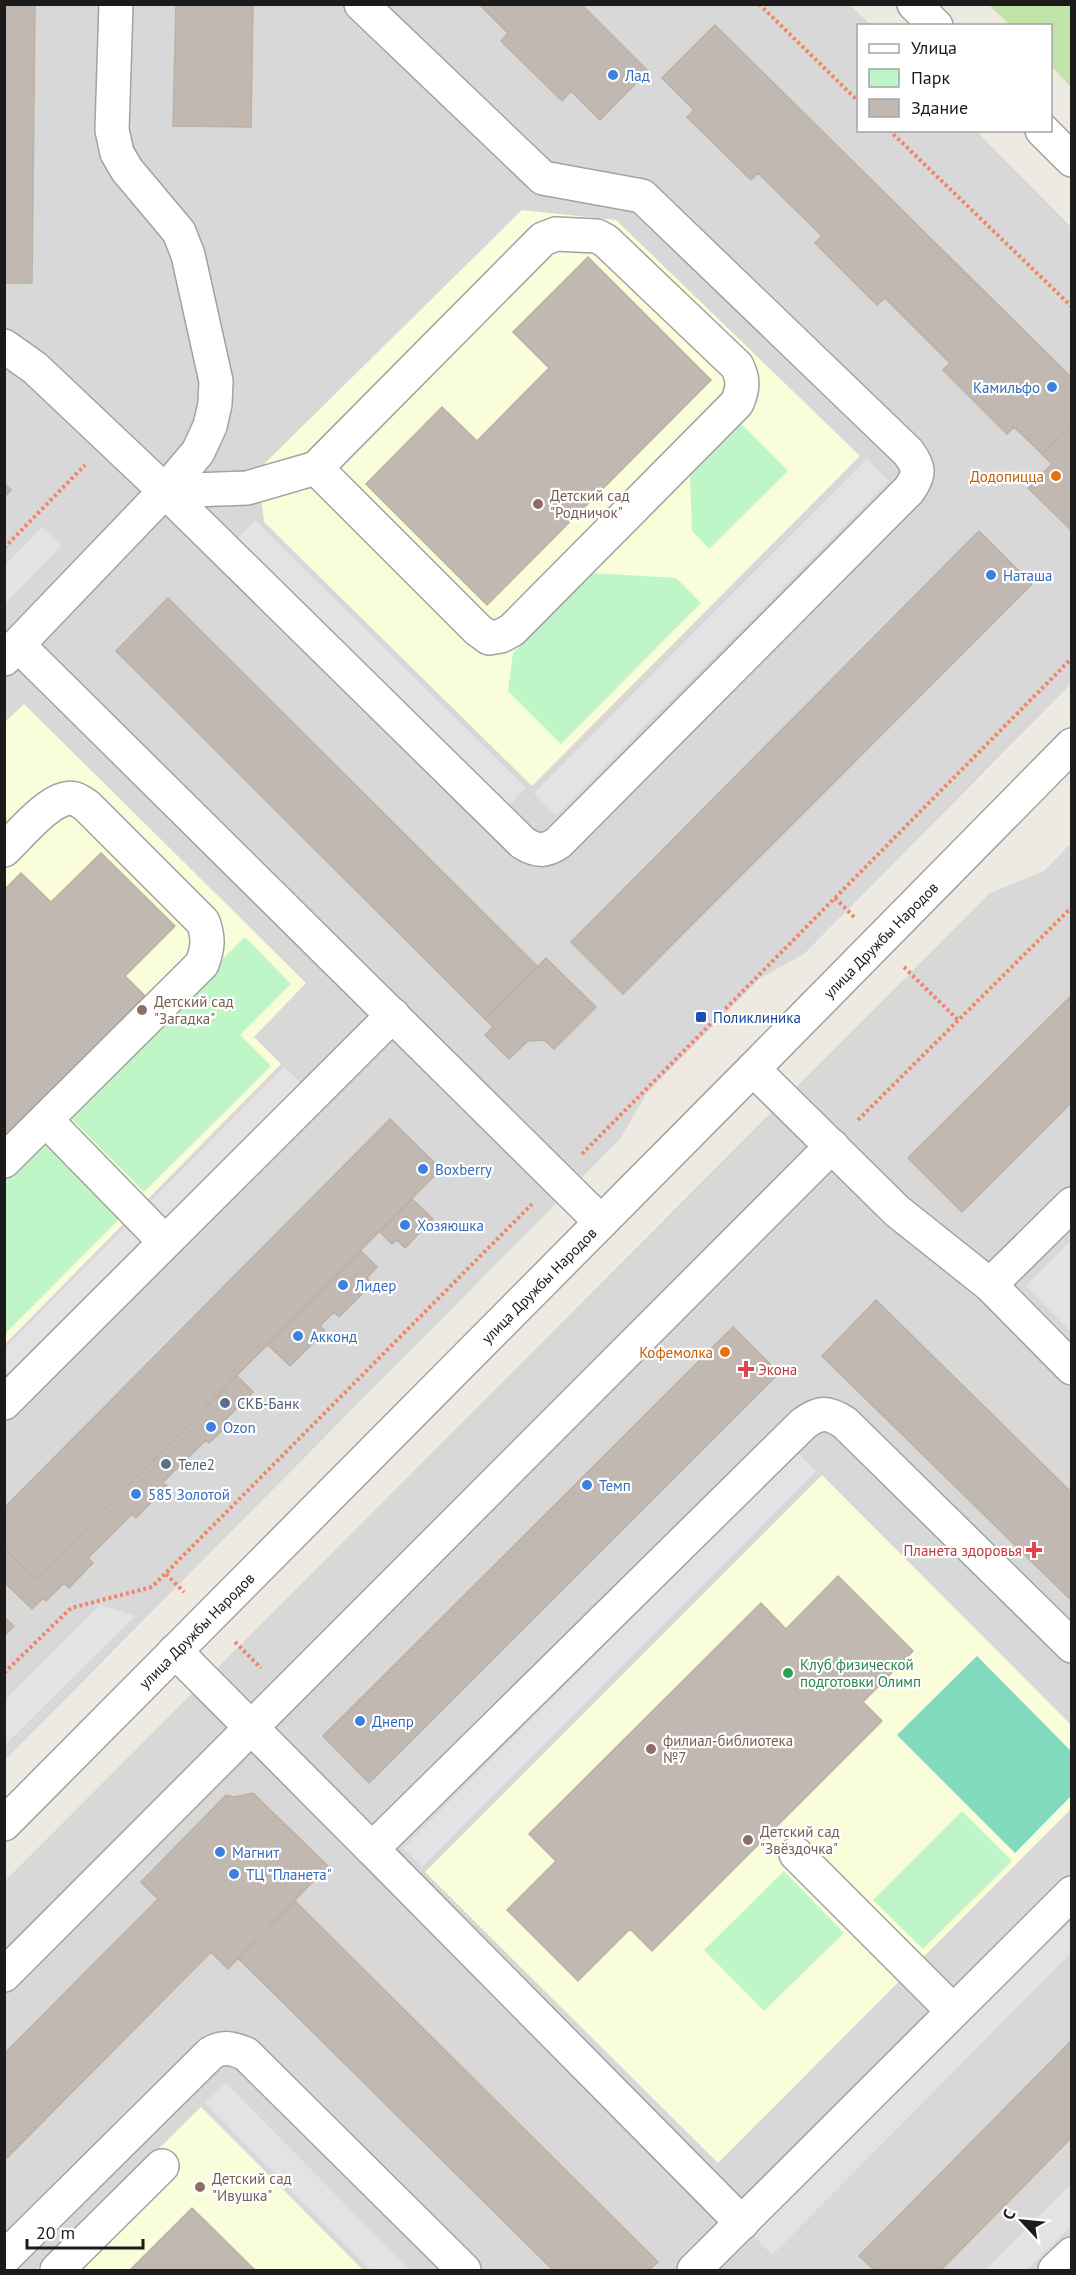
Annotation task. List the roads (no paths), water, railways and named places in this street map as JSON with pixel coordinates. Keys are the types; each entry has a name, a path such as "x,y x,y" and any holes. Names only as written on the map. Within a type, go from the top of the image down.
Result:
{"street":[{"path":"116,4 112,130 117,153 127,170 179,232 188,255 216,381 215,404 210,426 198,452 165,491 11,652 393,1016 602,1222"},
{"path":"4,346 35,368 165,491 523,843 534,849 548,850 558,843 909,490 918,477 916,462 642,196 543,178 361,4"},
{"path":"914,4 934,24"},
{"path":"1044,132 1071,160"},
{"path":"165,491 247,488 316,468 543,239 556,234 597,236 606,241 737,366 742,376 743,390 737,404 512,630 501,636 489,638 478,630 316,468"},
{"name":"улица Дружбы Народов","path":"7,1816 175,1651 602,1222 1071,745"},
{"path":"4,850 50,806 63,798 75,799 87,806 203,922 208,949 202,964 4,1161"},
{"path":"4,1403 393,1016"},
{"path":"753,1069 897,1211 990,1285 1071,1368"},
{"path":"46,1120 165,1242"},
{"path":"4,1975 832,1146"},
{"path":"990,1285 1071,1204"},
{"path":"372,1849 802,1424 816,1415 833,1415 845,1422 1071,1646"},
{"path":"175,1651 742,2223"},
{"path":"796,1854 953,2011"},
{"path":"694,2271 1071,1893"},
{"path":"42,2271 11,2251 211,2053 222,2048 233,2048 246,2054 464,2271"},
{"path":"57,2271 162,2166"},
{"path":"1055,2271 1071,2254"}],"place":[{"name":"Лад","path":"613,75"},
{"name":"Камильфо","path":"1052,387"},
{"name":"Додопицца","path":"1056,476"},
{"name":"Детский сад \"Родничок\"","path":"538,504"},
{"name":"Наташа","path":"991,575"},
{"name":"Детский сад \"Загадка\"","path":"142,1010"},
{"name":"Поликлиника","path":"701,1017"},
{"name":"Boxberry","path":"423,1169"},
{"name":"Хозяюшка","path":"405,1225"},
{"name":"Лидер","path":"343,1285"},
{"name":"Акконд","path":"298,1336"},
{"name":"Кофемолка","path":"725,1352"},
{"name":"Экона","path":"746,1369"},
{"name":"СКБ-Банк","path":"225,1403"},
{"name":"Ozon","path":"211,1427"},
{"name":"Теле2","path":"166,1464"},
{"name":"Темп","path":"587,1485"},
{"name":"585 Золотой","path":"136,1494"},
{"name":"Планета здоровья","path":"1034,1550"},
{"name":"Клуб физической подготовки Олимп","path":"788,1673"},
{"name":"Днепр","path":"360,1721"},
{"name":"филиал-библиотека №7","path":"651,1749"},
{"name":"Детский сад \"Звёздочка\"","path":"748,1840"},
{"name":"Магнит","path":"220,1852"},
{"name":"ТЦ \"Планета\"","path":"234,1874"},
{"name":"Детский сад \"Ивушка\"","path":"200,2187"}]}
